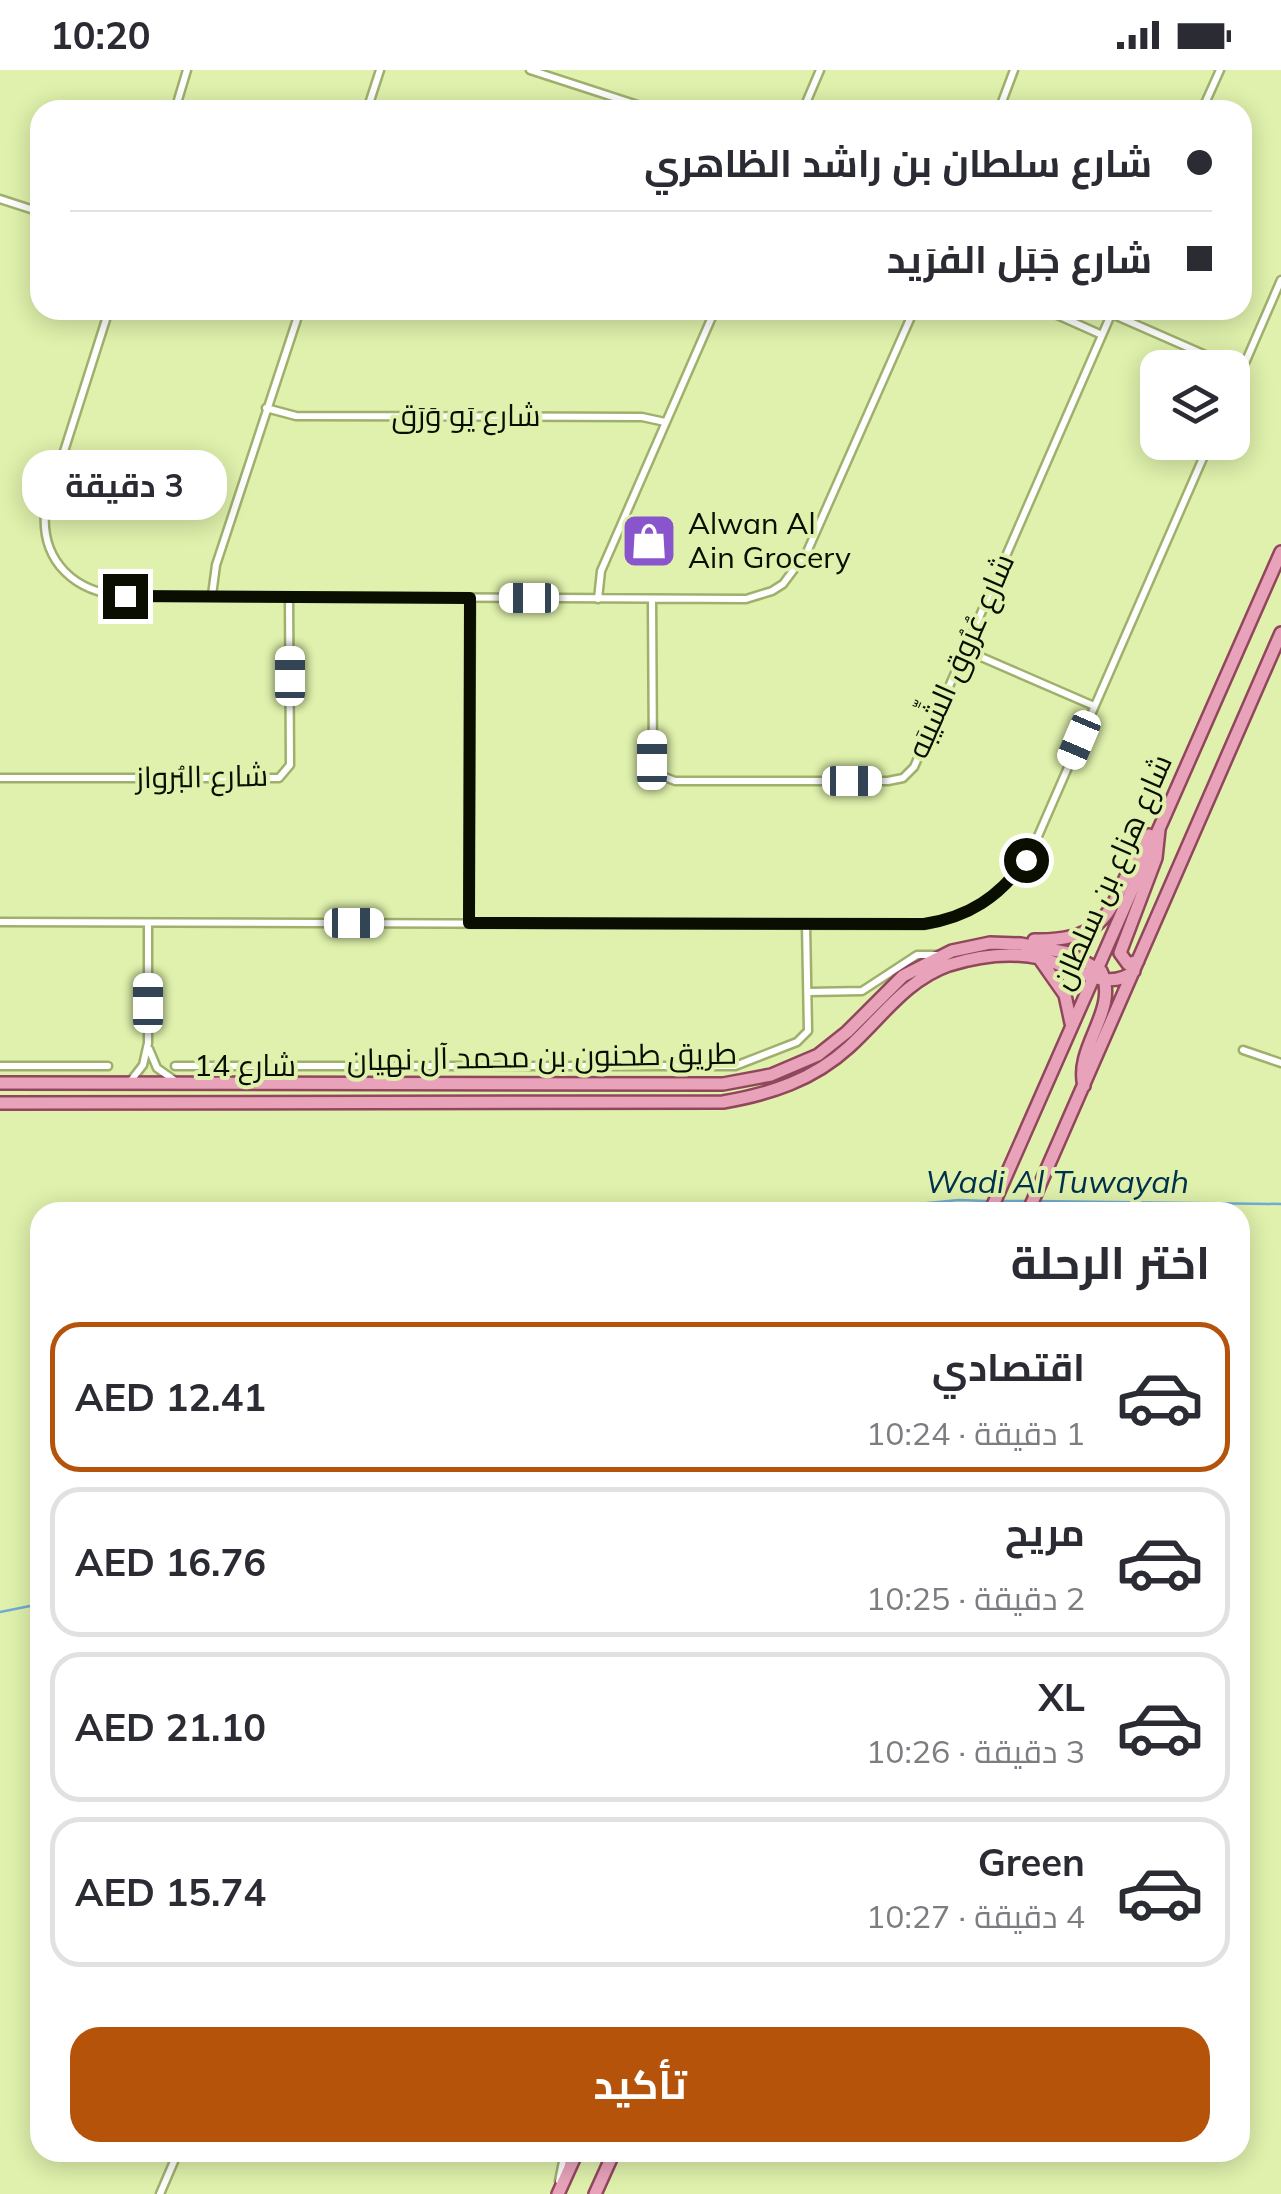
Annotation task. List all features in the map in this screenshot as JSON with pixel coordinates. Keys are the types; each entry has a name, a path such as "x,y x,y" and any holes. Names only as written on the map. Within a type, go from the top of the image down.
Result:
{"main road":[{"name":"شارع هزاع بن سلطان","path":"994,1202 1281,552"},
{"name":"شارع هزاع بن سلطان","path":"1033,1202 1280,637"},
{"path":"990,943 1007,939 1069,939 1092,928 1114,906 1140,849 1158,826"},
{"path":"1136,966 1124,962 1120,953 1156,858 1158,826"},
{"name":"طريق طحنون بن محمد آل نهيان","path":"0,1083 628,1086 735,1083 795,1067 838,1040 902,976 940,955 990,943 1021,944 1054,949 1098,974"},
{"name":"طريق طحنون بن محمد آل نهيان","path":"0,1103 708,1103 770,1092 825,1066 899,996 935,970 984,957 1038,958 1098,974"},
{"path":"1038,958 1069,1003 1071,1027"},
{"path":"1098,974 1119,980 1136,966"},
{"path":"1084,1086 1083,1060 1105,1001 1098,974"},
{"path":"524,1104 619,1098 626,1095 628,1086"},
{"path":"559,2193 573,2162"},
{"path":"595,2194 609,2162"}],"street":[{"path":"178,100 188,70"},
{"path":"370,100 380,70"},
{"path":"530,70 620,100"},
{"path":"807,100 820,70"},
{"path":"1003,100 1014,70"},
{"path":"1206,100 1220,70"},
{"path":"0,199 30,209"},
{"path":"1250,352 1281,280"},
{"path":"105,320 51,486 44,531 59,568 94,591 125,596 652,600 746,599 772,592 793,575 807,552 910,320"},
{"path":"212,595 216,565 297,320"},
{"path":"598,598 602,570 711,320"},
{"path":"1069,320 1102,334"},
{"name":"شارع عُرُوق الشِّيبَه","path":"652,600 652,760 660,775 675,781 888,782 903,778 914,767 1108,320"},
{"path":"1130,320 1196,350"},
{"name":"شارع يَو وَرَق","path":"266,408 296,416 642,417 665,422"},
{"path":"0,922 924,924 958,916 987,902 1026,860 1202,460"},
{"name":"شارع البُرواز","path":"0,778 279,778 290,765 289,596"},
{"path":"469,923 470,598"},
{"path":"965,650 1094,706"},
{"path":"128,1084 144,1066 148,1042 148,924"},
{"name":"شارع 14","path":"175,1066 735,1066 803,1038 810,1023 806,924"},
{"path":"808,992 862,991 916,955 940,955"},
{"path":"148,1042 156,1068 179,1084"},
{"path":"1243,1050 1281,1062"},
{"path":"0,1066 108,1066"},
{"path":"484,1085 494,1066"},
{"path":"516,1067 521,1086"},
{"path":"160,2194 174,2162"},
{"path":"559,2193 564,2162"}],"waterway":[{"name":"Wadi Al Tuwayah","path":"938,1202 987,1201"},
{"name":"Wadi Al Tuwayah","path":"1000,1201 1027,1201"},
{"name":"Wadi Al Tuwayah","path":"1035,1201 1117,1202"},
{"name":"Wadi Al Tuwayah","path":"1250,1204 1281,1204"},
{"name":"Wadi Al Tuwayah","path":"0,1612 30,1606"}],"place":[{"name":"Alwan Al Ain Grocery","path":"649,541"}],"route":[{"path":"125,596 470,598 469,923 924,924 941,922 987,902 1026,860"}]}
